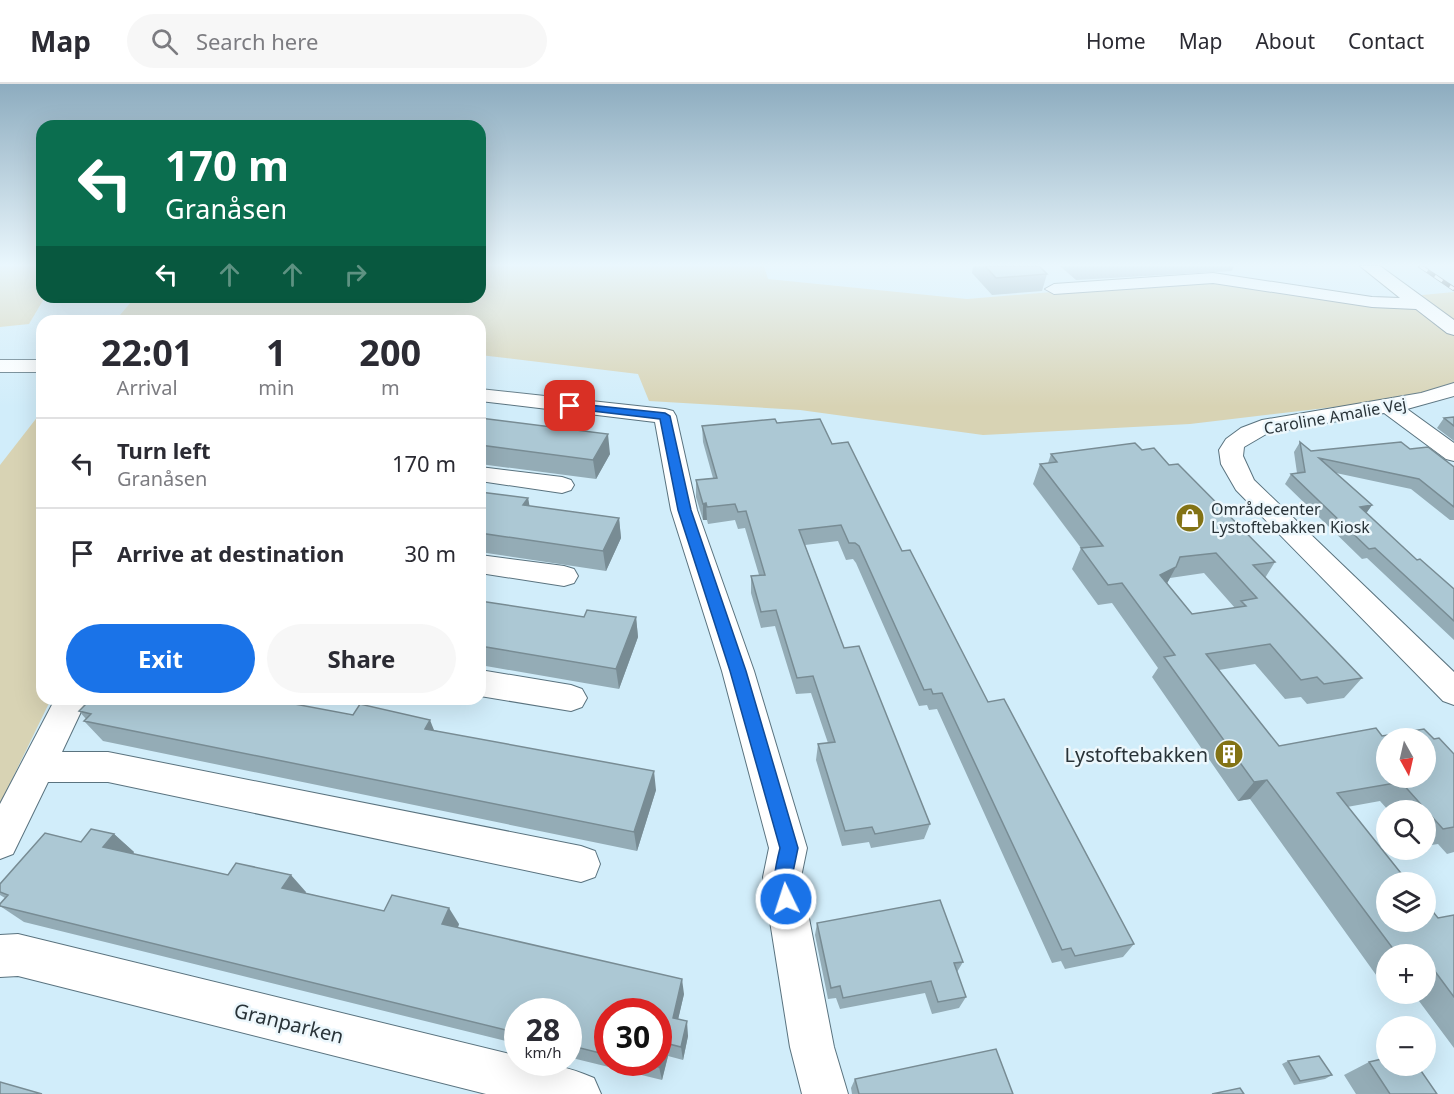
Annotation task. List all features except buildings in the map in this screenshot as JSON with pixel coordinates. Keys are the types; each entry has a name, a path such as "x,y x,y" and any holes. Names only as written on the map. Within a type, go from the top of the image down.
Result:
{"street":[{"path":"1434,313 1454,329"},
{"path":"0,366 36,366"},
{"name":"Caroline Amalie Vej","path":"1454,389 1425,399 1262,427 1239,437 1231,450 1232,464 1245,485 1454,692"},
{"path":"486,397 665,416 684,510 738,671 789,848 782,877 812,1047 825,1094"},
{"path":"1389,406 1454,454"},
{"path":"486,475 562,485"},
{"path":"486,565 564,576"},
{"path":"486,684 571,698"},
{"path":"0,842 68,705"},
{"path":"37,767 108,767 581,864"},
{"name":"Granparken","path":"0,957 18,956 578,1094"}],"shaded area":[{"path":"0,313 35,313 29,324 0,327"},
{"path":"122,313 1454,313 1454,393 1190,424 983,435 800,410 649,401 638,374 486,356 486,315 120,315"},
{"path":"36,419 36,705 48,705 0,804 0,465"}],"place":[{"name":"Områdecenter Lystoftebakken Kiosk","path":"1190,518"},
{"name":"Lystoftebakken","path":"1229,754"}],"route":[{"path":"570,406 665,416 684,510 738,671 789,848 782,877 786,899"}]}
